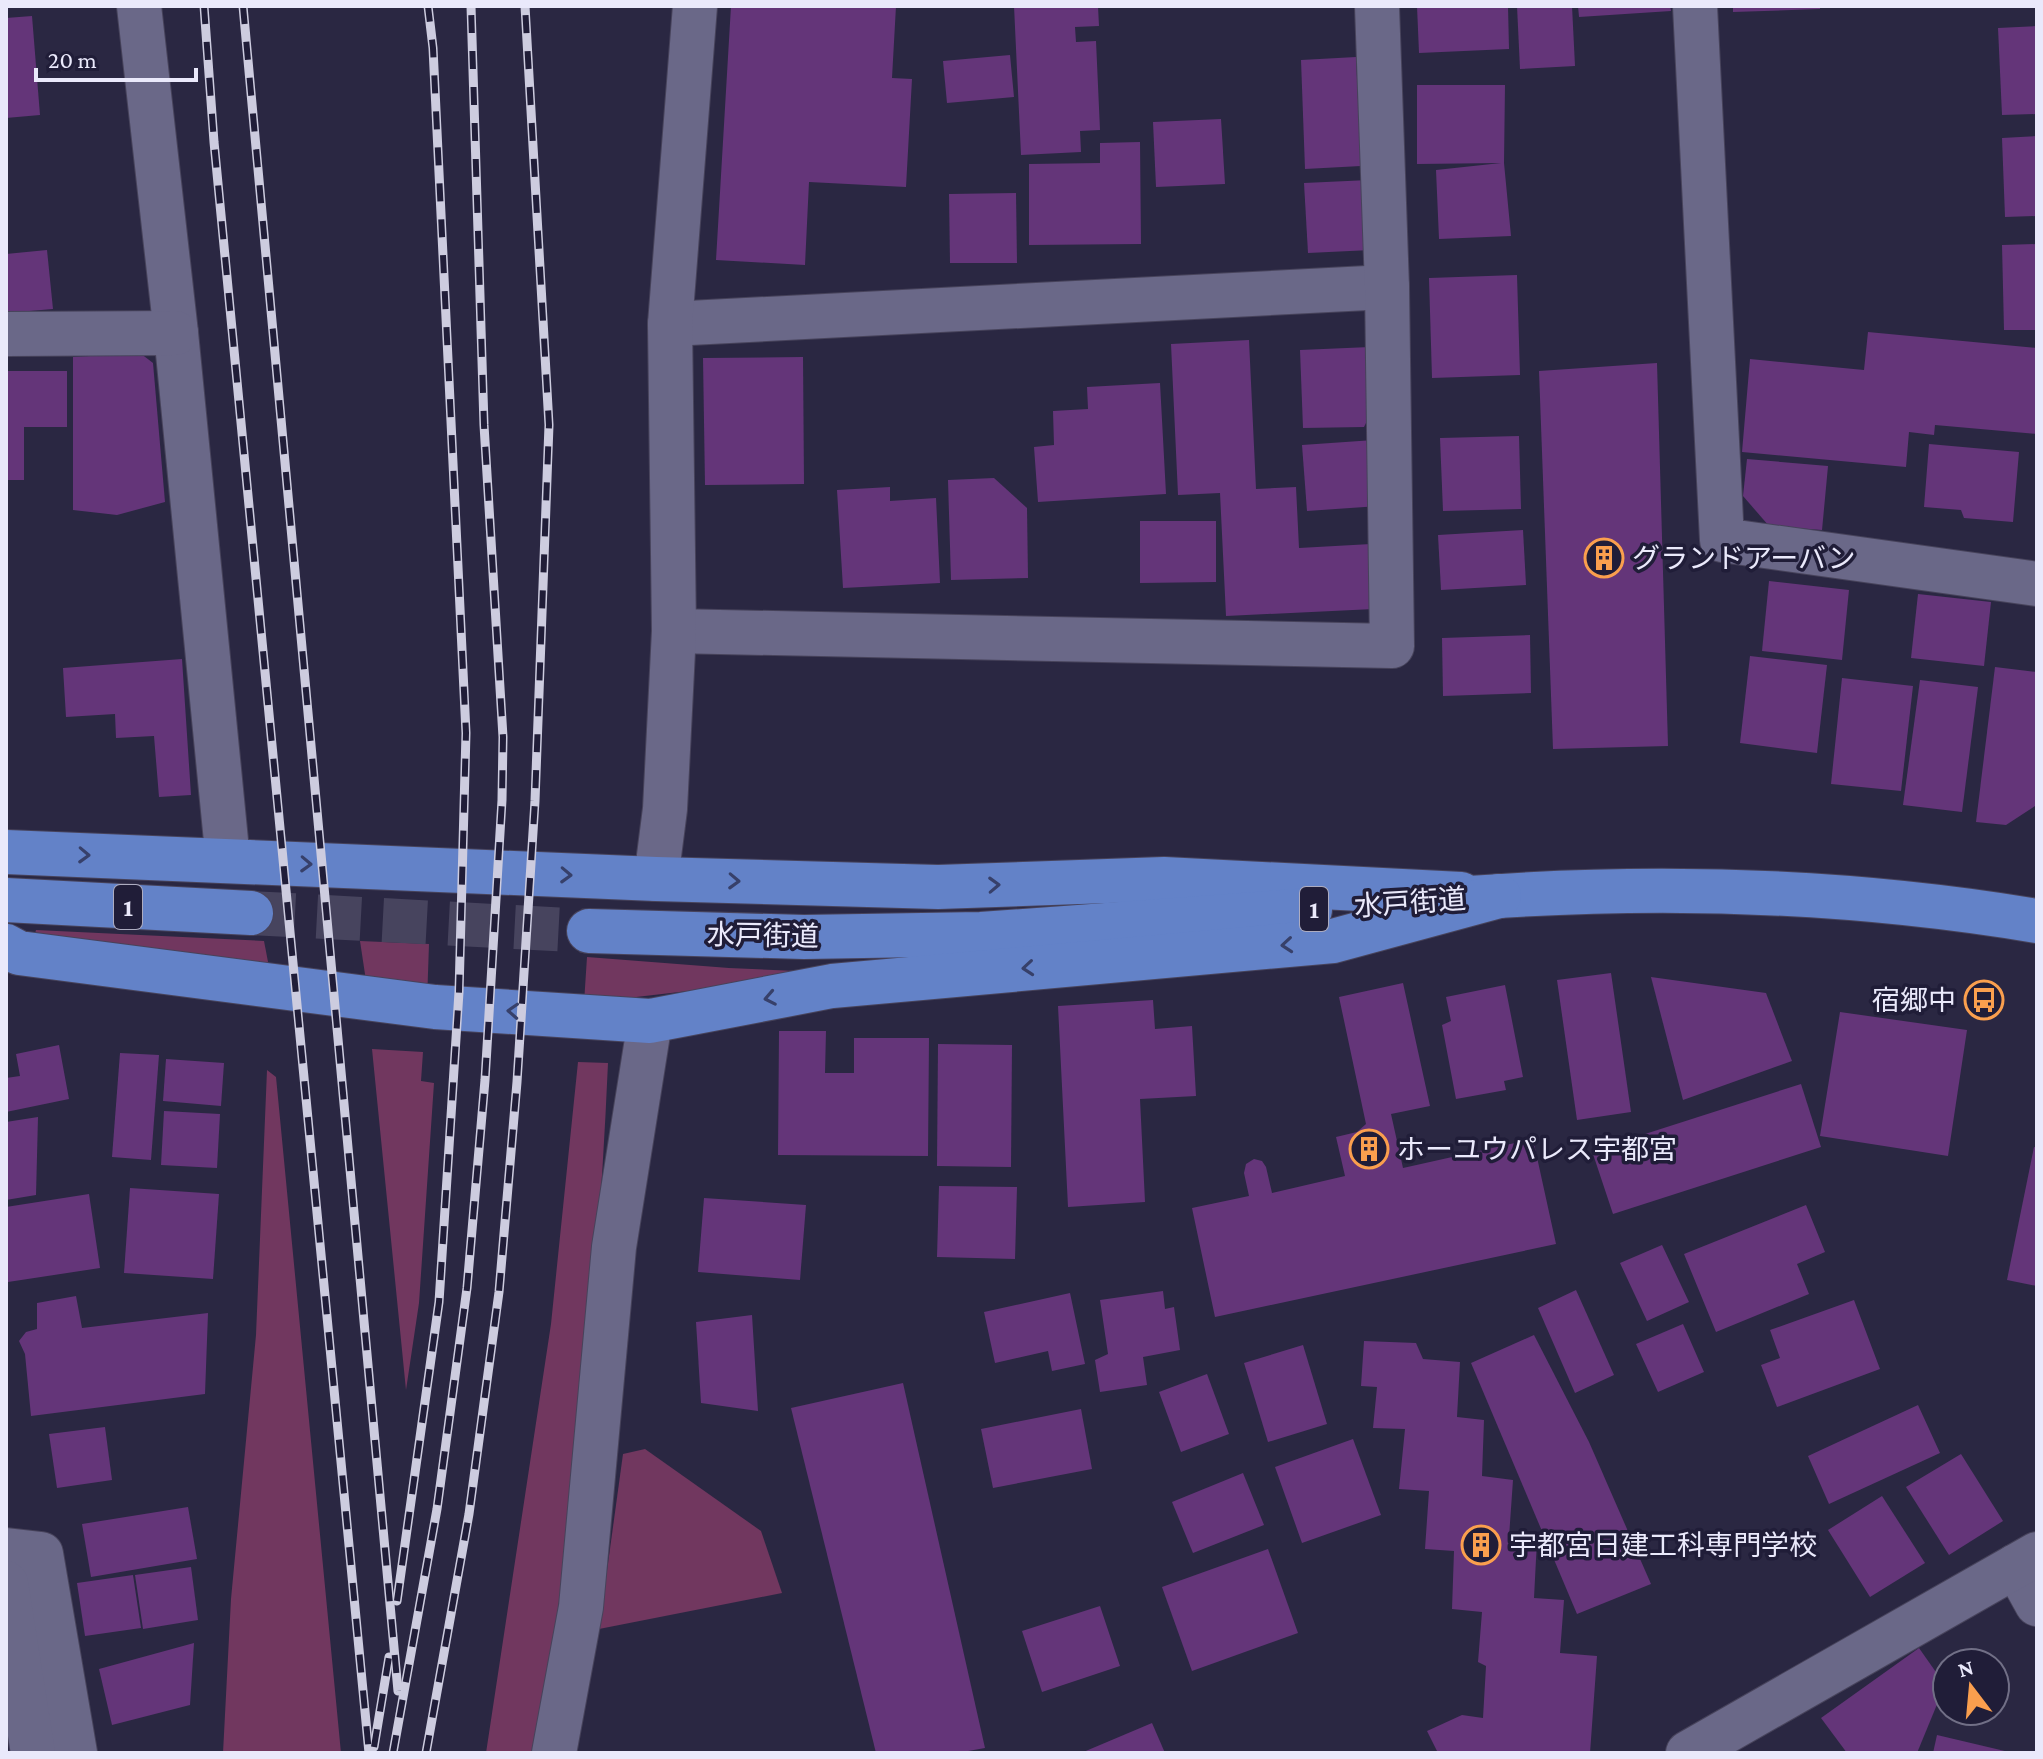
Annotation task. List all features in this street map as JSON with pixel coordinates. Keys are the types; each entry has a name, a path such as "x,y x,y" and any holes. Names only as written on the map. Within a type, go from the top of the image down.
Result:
{"main road":[{"path":"6,852 656,879 938,887 1164,879 1499,896"},
{"name":"水戸街道","path":"589,931 804,937 981,934 1499,896 1732,892 1947,906 2037,921"},
{"path":"6,946 19,953 435,1007 650,1021 832,986 1333,941 1499,896"},
{"name":"1","path":"6,900 251,913"}],"street":[{"path":"139,6 176,333 228,861"},
{"path":"656,879 665,809 674,631 670,324 695,6"},
{"path":"674,631 1392,646 1387,287 1377,6"},
{"path":"1695,6 1722,540 2037,584"},
{"path":"670,324 1387,287"},
{"path":"6,334 176,333"},
{"path":"554,1753 581,1607 614,1247 650,1021"},
{"path":"6,1550 41,1554 75,1753"},
{"path":"1688,1753 2027,1560 2037,1604"},
{"path":"6,1583 33,1753"}],"shaded area":[{"path":"36,930 264,941 269,967 34,937"},
{"path":"360,941 429,944 427,1002 368,994"},
{"path":"587,957 729,968 843,973 584,1003"},
{"path":"372,1049 423,1052 421,1081 434,1083 419,1303 406,1390"},
{"path":"578,1062 608,1063 591,1323 562,1581 536,1753 486,1753 551,1324"},
{"path":"267,1070 276,1077 341,1753 223,1753 231,1599 256,1335"},
{"path":"645,1449 761,1531 782,1593 599,1629 623,1454"}],"building":[{"path":"731,6 896,6 892,78 912,79 906,187 809,182 805,265 716,260"},
{"path":"1014,6 1098,6 1099,26 1075,27 1076,42 1096,41 1100,130 1080,131 1081,152 1021,155"},
{"path":"1417,6 1508,6 1509,49 1419,53"},
{"path":"1517,6 1572,6 1575,66 1520,69"},
{"path":"1578,6 1670,6 1671,11 1579,17"},
{"path":"1733,6 1820,6 1820,9 1733,12"},
{"path":"32,16 40,115 6,118 6,18"},
{"path":"2037,26 2037,114 2002,115 1998,28"},
{"path":"1010,55 1014,97 947,103 943,61"},
{"path":"1356,57 1361,166 1305,169 1301,60"},
{"path":"1417,85 1505,85 1504,163 1511,236 1439,239 1436,170 1501,163 1417,164"},
{"path":"1221,119 1225,184 1156,187 1153,122"},
{"path":"2037,136 2037,216 2005,217 2002,138"},
{"path":"1140,142 1141,244 1029,245 1029,164 1100,163 1100,143"},
{"path":"1369,180 1371,250 1308,253 1304,183"},
{"path":"1016,193 1017,263 950,263 949,194"},
{"path":"2037,244 2037,330 2004,330 2002,245"},
{"path":"47,250 53,309 6,313 6,254"},
{"path":"1517,275 1520,375 1432,378 1429,278"},
{"path":"1868,332 2037,348 2037,434 1935,425 1934,435 1909,432 1906,467 1742,452 1750,359 1864,370"},
{"path":"1249,340 1256,489 1296,487 1299,548 1371,544 1374,609 1226,616 1220,493 1178,495 1171,344"},
{"path":"1370,347 1373,409 1364,427 1303,428 1300,350"},
{"path":"140,353 153,363 165,502 117,515 73,510 73,357"},
{"path":"803,357 804,484 705,485 703,358"},
{"name":"グランドアーバン","path":"1657,363 1668,746 1553,749 1539,371"},
{"path":"6,371 67,371 67,427 24,427 24,480 6,480"},
{"path":"1160,383 1166,494 1038,502 1034,447 1054,445 1053,411 1088,409 1087,387"},
{"path":"1519,436 1521,509 1443,511 1440,438"},
{"path":"1374,440 1379,506 1307,511 1302,445"},
{"path":"1929,444 2019,452 2013,522 1964,518 1961,510 1924,507"},
{"path":"1747,459 1828,466 1822,530 1769,526 1743,496"},
{"path":"994,478 1027,508 1028,578 951,580 948,480"},
{"path":"890,487 890,501 936,498 940,583 843,588 837,490"},
{"path":"1140,521 1216,521 1216,582 1140,583"},
{"path":"1523,530 1526,585 1441,590 1438,535"},
{"path":"1769,581 1849,590 1842,660 1762,651"},
{"path":"1918,594 1991,602 1984,666 1911,658"},
{"path":"1530,635 1531,693 1443,696 1442,638"},
{"path":"1750,656 1827,665 1817,753 1740,743"},
{"path":"182,659 191,795 159,797 154,736 116,738 115,714 66,717 63,668"},
{"path":"1995,667 2037,672 2035,806 2006,825 1976,822"},
{"path":"1842,678 1913,686 1901,791 1831,784"},
{"path":"1920,680 1978,687 1962,812 1903,805"},
{"path":"1611,973 1631,1112 1577,1120 1557,980"},
{"path":"1651,977 1766,993 1792,1061 1683,1100"},
{"name":"ホーユウパレス宇都宮","path":"1403,983 1430,1106 1391,1114 1403,1168 1533,1139 1556,1244 1215,1317 1192,1208 1249,1196 1244,1173 1246,1164 1254,1159 1262,1161 1266,1167 1272,1193 1345,1176 1336,1137 1357,1132 1366,1124 1339,997"},
{"path":"1505,985 1523,1077 1504,1081 1506,1090 1456,1099 1442,1025 1451,1021 1446,997"},
{"path":"1153,1000 1155,1029 1192,1026 1196,1096 1140,1099 1145,1202 1068,1207 1058,1006"},
{"path":"1840,1012 1967,1030 1948,1156 1820,1136"},
{"path":"779,1031 826,1031 825,1073 854,1073 854,1038 929,1038 928,1156 778,1155"},
{"path":"938,1044 1012,1045 1011,1167 937,1166"},
{"path":"59,1045 69,1099 6,1112 6,1078 20,1076 16,1054"},
{"path":"120,1053 159,1055 151,1160 112,1157"},
{"path":"166,1059 224,1063 221,1106 163,1101"},
{"path":"1801,1084 1821,1147 1613,1214 1592,1151"},
{"path":"164,1111 220,1114 217,1168 161,1165"},
{"path":"38,1117 36,1195 6,1200 6,1122"},
{"path":"2034,1147 2037,1148 2037,1286 2007,1280"},
{"path":"939,1186 1017,1187 1015,1259 937,1257"},
{"path":"130,1188 219,1194 213,1279 124,1273"},
{"path":"89,1194 100,1268 8,1282 6,1207"},
{"path":"704,1198 806,1205 800,1280 698,1272"},
{"path":"1806,1205 1825,1252 1797,1264 1809,1294 1716,1332 1684,1254"},
{"path":"1662,1245 1689,1302 1647,1321 1620,1263"},
{"path":"1576,1290 1614,1375 1575,1393 1538,1308"},
{"path":"1163,1291 1165,1309 1174,1307 1180,1350 1143,1357 1147,1385 1100,1392 1095,1360 1108,1354 1100,1300"},
{"path":"1070,1293 1085,1364 1052,1371 1048,1351 995,1363 984,1312"},
{"path":"76,1296 82,1328 208,1313 205,1394 31,1416 25,1354 19,1341 26,1332 37,1329 37,1303"},
{"path":"1854,1300 1880,1369 1777,1407 1761,1365 1780,1358 1770,1330"},
{"path":"752,1315 758,1411 701,1403 696,1322"},
{"path":"1683,1324 1704,1372 1658,1392 1636,1344"},
{"path":"1534,1335 1589,1442 1651,1584 1577,1614 1471,1363"},
{"name":"宇都宮日建工科専門学校","path":"1364,1341 1416,1343 1423,1359 1460,1362 1457,1417 1484,1420 1482,1476 1513,1480 1509,1537 1537,1540 1534,1598 1564,1600 1560,1653 1597,1656 1590,1753 1438,1753 1427,1731 1462,1715 1483,1718 1486,1666 1478,1662 1482,1612 1452,1609 1454,1551 1425,1549 1429,1491 1399,1489 1405,1429 1373,1428 1377,1387 1361,1386"},
{"path":"1303,1345 1327,1424 1268,1442 1244,1363"},
{"path":"1207,1374 1229,1434 1181,1452 1159,1392"},
{"path":"903,1383 985,1748 957,1753 876,1753 791,1408"},
{"path":"1918,1405 1940,1453 1829,1504 1808,1456"},
{"path":"1081,1409 1092,1469 993,1488 981,1429"},
{"path":"105,1427 112,1480 57,1488 49,1434"},
{"path":"1353,1439 1381,1515 1302,1543 1275,1467"},
{"path":"1961,1454 2003,1521 1949,1555 1906,1487"},
{"path":"1243,1473 1264,1525 1193,1553 1172,1502"},
{"path":"1882,1496 1925,1563 1870,1597 1828,1530"},
{"path":"188,1507 197,1559 91,1577 82,1524"},
{"path":"1268,1549 1298,1633 1192,1671 1162,1587"},
{"path":"191,1567 198,1620 143,1629 135,1575"},
{"path":"133,1575 141,1628 85,1636 77,1583"},
{"path":"1100,1606 1120,1666 1042,1692 1022,1631"},
{"path":"194,1643 190,1705 112,1725 99,1669"},
{"path":"1919,1648 1931,1665 1931,1719 1917,1753 1847,1753 1821,1718"},
{"path":"1152,1723 1165,1753 1081,1753"},
{"path":"1937,1735 2009,1752 1933,1753"}],"tunnel":[{"path":"251,913 589,931"}],"railway":[{"path":"204,6 214,142 369,1753"},
{"path":"243,6 398,1691"},
{"path":"397,1601 439,1302 459,992 466,733 433,48 428,6"},
{"path":"393,1753 437,1509 467,1288 485,1080 502,800 503,737 484,425 471,6"},
{"path":"426,1753 469,1514 499,1292 517,1082 535,801 549,425 525,6"},
{"path":"374,1747 389,1657"}],"place":[{"name":"グランドアーバン","path":"1604,558"},
{"name":"宿郷中","path":"1984,1000"},
{"name":"ホーユウパレス宇都宮","path":"1369,1149"},
{"name":"宇都宮日建工科専門学校","path":"1481,1545"}]}
